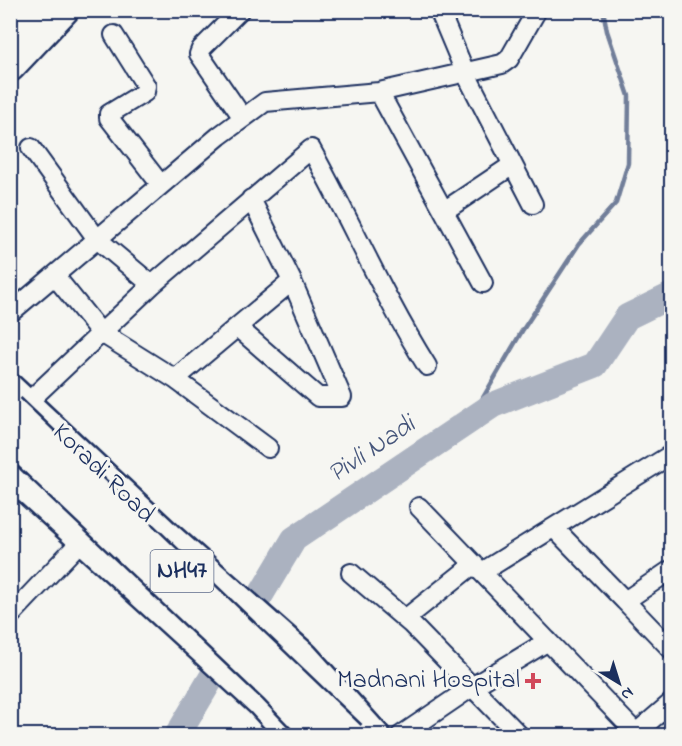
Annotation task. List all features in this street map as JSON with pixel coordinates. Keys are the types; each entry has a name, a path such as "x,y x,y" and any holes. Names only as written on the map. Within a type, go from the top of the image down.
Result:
{"highway":[{"path":"10,36 35,10"},
{"path":"10,67 64,10"},
{"name":"NH47","path":"16,400 351,735"},
{"name":"NH47","path":"10,438 274,689 319,735"}],"main road":[{"name":"Koradi Road","path":"16,400 168,536 210,570 304,656 376,735"},
{"path":"13,482 131,584 260,702 291,735"},
{"path":"131,584 168,536"}],"street":[{"path":"240,10 201,49 199,54 243,118"},
{"path":"439,10 465,72 511,166 533,204"},
{"path":"10,313 161,185 265,102 379,92 502,64 509,59 537,10"},
{"path":"114,35 146,86 145,92 109,114 109,118 161,185"},
{"path":"379,92 483,283"},
{"path":"32,148 97,239 152,285"},
{"path":"16,400 100,332 311,149 348,216 400,322 427,366"},
{"path":"444,211 511,166"},
{"path":"237,327 318,398 342,398 292,281 251,199"},
{"path":"55,276 100,332 175,379 268,448"},
{"path":"175,379 292,281"},
{"path":"405,619 478,568 554,528 672,454"},
{"path":"419,507 638,735 672,702"},
{"path":"554,528 672,650"},
{"path":"10,616 82,540"},
{"path":"625,601 672,569"},
{"path":"351,573 405,619 520,735"},
{"path":"400,735 472,687 548,641"}],"waterway":[{"path":"470,420 522,331 579,244 616,203 628,163 629,96 607,31 603,10"},
{"name":"Pivli Nadi","path":"177,736 294,539 493,405 595,365 627,317 672,295"}],"place":[{"name":"Madnani Hospital","path":"533,681"}]}
